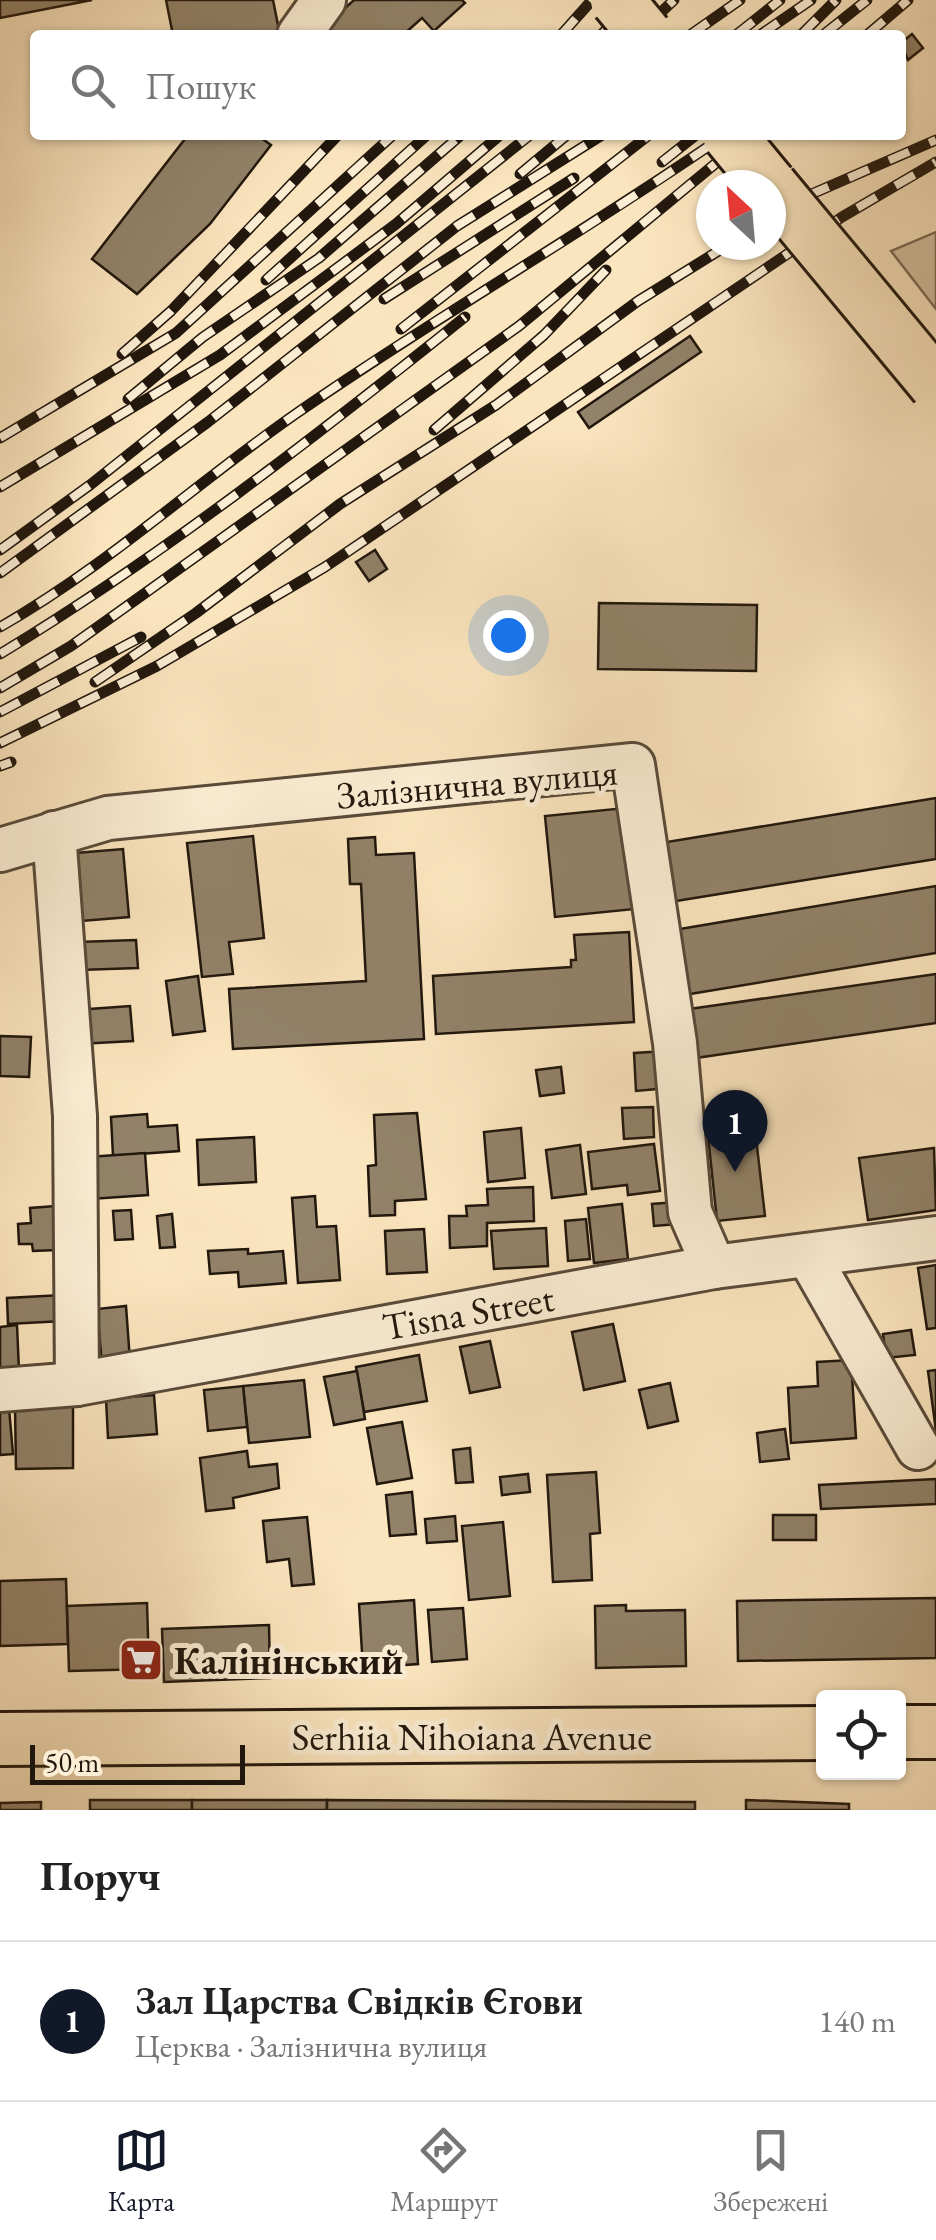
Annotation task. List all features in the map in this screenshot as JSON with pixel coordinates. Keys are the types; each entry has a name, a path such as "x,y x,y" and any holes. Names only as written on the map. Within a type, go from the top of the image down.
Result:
{"main road":[{"path":"617,0 642,30"},
{"path":"733,140 758,170"},
{"path":"786,203 936,385"},
{"path":"906,1732 936,1732"},
{"name":"Serhiia Nihoiana Avenue","path":"0,1740 816,1733"}],"street":[{"path":"302,30 324,0"},
{"name":"Залізнична вулиця","path":"0,850 108,818 633,765 675,1043 690,1212 714,1266"},
{"path":"54,834 75,1116 78,1384"},
{"name":"Tisna Street","path":"0,1390 78,1384 714,1266 936,1238"},
{"path":"808,1256 918,1448"}],"shaded area":[{"path":"936,232 936,309 891,251"}],"building":[{"path":"0,0 92,0 0,18"},
{"path":"166,0 273,0 279,30 172,30"},
{"path":"354,0 465,3 435,30 422,18 409,30 321,30"},
{"path":"912,34 923,48 908,60 906,55 906,39"},
{"path":"184,140 264,140 271,145 210,224 137,294 92,259"},
{"path":"690,336 701,352 589,428 578,412"},
{"path":"375,550 387,569 369,581 356,562"},
{"path":"599,603 757,605 756,671 598,669"},
{"path":"936,798 936,859 676,901 667,842"},
{"path":"625,808 635,909 555,917 545,816"},
{"path":"253,836 264,938 229,942 233,974 202,977 187,843"},
{"path":"375,837 376,855 414,853 424,1039 233,1049 229,989 366,981 361,884 350,884 348,839"},
{"path":"123,849 129,917 69,922 64,854"},
{"path":"936,886 936,953 678,996 668,931"},
{"path":"629,932 634,1022 436,1034 433,976 571,967 571,960 576,960 574,935"},
{"path":"136,940 138,968 79,970 78,942"},
{"path":"936,974 936,1023 689,1059 682,1010"},
{"path":"198,976 205,1031 173,1035 166,981"},
{"path":"130,1006 133,1041 79,1044 76,1010"},
{"path":"0,1036 31,1037 29,1077 0,1076"},
{"path":"666,1051 668,1088 636,1091 634,1053"},
{"path":"561,1067 564,1093 540,1096 536,1070"},
{"path":"653,1107 654,1137 624,1139 622,1108"},
{"path":"417,1113 426,1199 395,1201 395,1215 370,1216 368,1166 376,1165 374,1115"},
{"path":"147,1114 148,1127 177,1125 179,1151 113,1156 111,1117"},
{"path":"728,1114 730,1132 755,1129 765,1216 717,1221 706,1117"},
{"path":"521,1128 525,1178 488,1182 484,1132"},
{"path":"254,1137 256,1182 199,1185 197,1140"},
{"path":"654,1144 660,1191 628,1195 627,1185 592,1189 588,1152"},
{"path":"580,1145 586,1194 552,1198 546,1150"},
{"path":"934,1148 936,1210 868,1220 859,1158"},
{"path":"145,1153 148,1195 91,1199 88,1157"},
{"path":"533,1187 534,1221 487,1223 487,1246 450,1248 449,1216 467,1216 466,1206 488,1205 487,1189"},
{"path":"315,1196 317,1227 336,1226 340,1280 298,1283 292,1198"},
{"path":"676,1202 678,1224 654,1226 652,1204"},
{"path":"622,1204 628,1259 594,1263 588,1208"},
{"path":"55,1206 57,1250 33,1251 32,1244 19,1244 18,1224 31,1223 30,1208"},
{"path":"131,1210 133,1239 115,1240 113,1211"},
{"path":"172,1214 175,1247 160,1248 157,1216"},
{"path":"586,1219 590,1259 568,1261 565,1221"},
{"path":"546,1228 548,1266 494,1269 491,1231"},
{"path":"424,1229 427,1272 387,1274 385,1231"},
{"path":"248,1249 248,1254 283,1251 286,1283 239,1287 238,1272 210,1274 208,1251"},
{"path":"936,1265 936,1328 927,1329 918,1268"},
{"path":"62,1295 63,1321 8,1324 7,1298"},
{"path":"126,1306 130,1361 102,1364 97,1309"},
{"path":"613,1324 625,1381 584,1390 572,1332"},
{"path":"17,1325 19,1371 0,1372 0,1327"},
{"path":"911,1330 915,1355 886,1358 883,1334"},
{"path":"490,1341 500,1387 470,1393 460,1347"},
{"path":"419,1355 427,1401 364,1412 356,1367"},
{"path":"851,1360 856,1438 791,1443 788,1388 818,1386 817,1362"},
{"path":"936,1370 936,1431 928,1371"},
{"path":"357,1371 365,1419 334,1425 324,1377"},
{"path":"304,1380 310,1437 249,1443 243,1386"},
{"path":"670,1383 678,1421 648,1428 639,1390"},
{"path":"243,1386 247,1427 208,1431 204,1390"},
{"path":"154,1395 157,1434 108,1438 106,1399"},
{"path":"73,1406 73,1468 16,1469 15,1407"},
{"path":"9,1408 13,1454 0,1455 0,1409"},
{"path":"402,1422 412,1478 377,1484 367,1428"},
{"path":"785,1429 789,1459 760,1462 757,1433"},
{"path":"470,1448 473,1482 456,1483 453,1450"},
{"path":"247,1451 249,1467 277,1464 279,1488 233,1498 234,1508 206,1511 200,1458"},
{"path":"596,1472 600,1533 590,1534 592,1580 553,1582 547,1475"},
{"path":"528,1474 530,1492 502,1495 500,1477"},
{"path":"936,1479 936,1504 821,1509 819,1485"},
{"path":"412,1492 416,1534 390,1536 386,1495"},
{"path":"773,1515 816,1515 816,1540 773,1540"},
{"path":"455,1516 457,1541 427,1543 425,1519"},
{"path":"307,1517 314,1584 292,1586 289,1559 267,1562 263,1521"},
{"path":"503,1522 510,1596 469,1600 462,1526"},
{"path":"66,1579 68,1644 0,1646 0,1581"},
{"path":"936,1598 936,1658 738,1661 737,1601"},
{"path":"414,1600 418,1664 363,1668 359,1604"},
{"path":"147,1603 149,1669 69,1671 67,1606"},
{"path":"626,1605 626,1611 685,1610 686,1666 596,1668 595,1606"},
{"path":"463,1608 467,1659 432,1662 428,1610"},
{"path":"269,1625 270,1678 164,1682 162,1629"},
{"path":"90,1800 192,1800 192,1810 90,1810"},
{"path":"192,1800 327,1800 327,1810 192,1810"},
{"path":"327,1800 695,1802 695,1810 327,1810"},
{"path":"746,1800 849,1804 849,1810 746,1810"},
{"path":"41,1802 41,1810 0,1810 0,1803"}],"railway":[{"path":"565,30 592,0"},
{"path":"606,30 636,0"},
{"path":"642,30 674,0"},
{"path":"697,30 740,0"},
{"path":"742,30 780,0"},
{"path":"767,30 811,0"},
{"path":"806,30 836,0"},
{"path":"829,30 867,0"},
{"path":"873,30 908,0"},
{"path":"122,354 171,311 333,140"},
{"path":"0,438 176,333 388,140"},
{"path":"266,280 421,140"},
{"path":"128,399 203,337 319,258 455,140"},
{"path":"0,487 220,355 396,224 494,140"},
{"path":"0,550 90,485 524,140"},
{"path":"520,174 561,140"},
{"path":"0,573 208,422 457,226 594,140"},
{"path":"401,329 643,140"},
{"path":"662,162 690,140"},
{"path":"0,627 77,578 297,413 718,140"},
{"path":"0,688 71,646 519,326 744,140"},
{"path":"786,210 814,193 936,140"},
{"path":"0,743 157,666 325,567 842,217 936,162"},
{"path":"384,299 574,178"},
{"path":"95,682 196,613 340,504 496,405 638,301 704,260"},
{"path":"434,430 544,335 606,270"},
{"path":"0,654 180,535 465,317"},
{"path":"0,712 141,637"},
{"path":"0,766 11,762"}],"place":[{"name":"Зал Царства Свідків Єгови","path":"735,1172"},
{"name":"Калінінський","path":"141,1660"}]}
